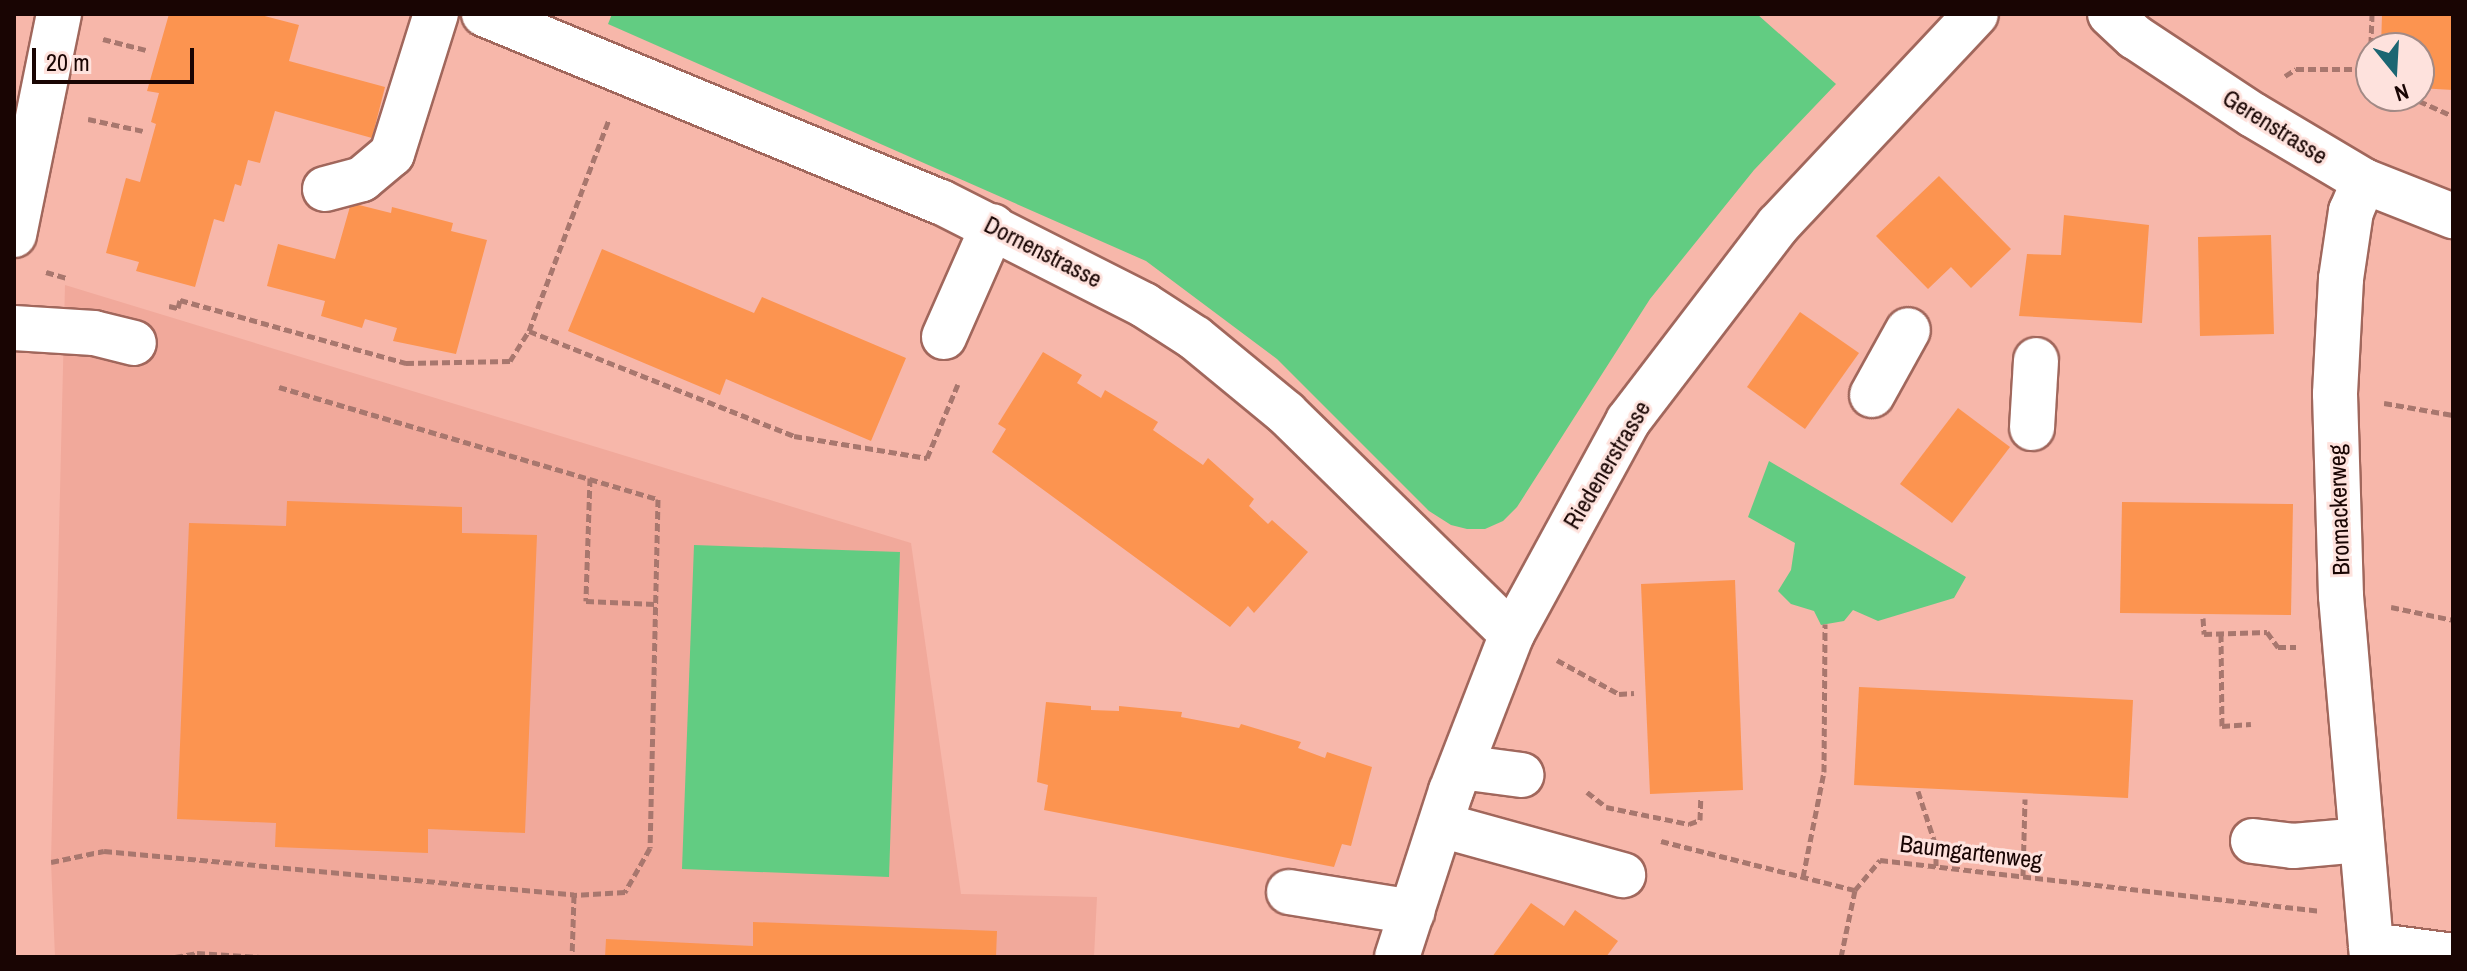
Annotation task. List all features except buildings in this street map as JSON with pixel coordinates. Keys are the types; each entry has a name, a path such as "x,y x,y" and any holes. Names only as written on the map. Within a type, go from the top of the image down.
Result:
{"street":[{"path":"325,189 362,179 392,154 436,14"},
{"name":"Dornenstrasse","path":"484,14 993,226 1144,305 1239,372 1286,413 1512,634"},
{"name":"Riedenerstrasse","path":"1397,957 1461,767 1512,634 1628,421 1778,225 1976,14"},
{"name":"Gerenstrasse","path":"2110,14 2135,37 2253,115 2364,181 2453,216"},
{"path":"24,252 28,90 75,25"},
{"name":"Bromackerweg","path":"2364,181 2351,211 2341,279 2335,394 2341,596 2370,939"},
{"path":"953,355 993,226"},
{"path":"14,328 94,333 134,343"},
{"path":"1872,395 1908,330"},
{"path":"2032,428 2036,360"},
{"path":"1461,767 1521,775"},
{"path":"1441,825 1623,875"},
{"path":"2253,841 2293,846 2360,840"},
{"path":"1289,892 1412,912"},
{"path":"2370,939 2453,956"}],"path":[{"path":"75,25 146,50"},
{"path":"2274,82 2296,69 2355,69"},
{"path":"163,304 178,308 180,300 406,363 510,361 529,331 627,71"},
{"path":"87,119 143,131"},
{"path":"24,252 75,280"},
{"path":"529,331 794,436 927,458 953,355"},
{"path":"51,862 104,851 574,895 625,892 650,848 658,499 279,387"},
{"path":"2335,394 2453,415"},
{"path":"590,478 586,601 655,604"},
{"path":"2341,596 2453,620"},
{"path":"2203,618 2204,634 2267,632 2278,647 2345,645"},
{"path":"1803,877 1824,772 1825,624"},
{"path":"2221,634 2222,726 2251,724"},
{"path":"1549,656 1619,694 1634,693"},
{"path":"1918,791 1936,846 1936,866"},
{"path":"1587,792 1606,807 1689,824 1700,820 1701,797"},
{"path":"2023,876 2025,799"},
{"path":"1652,838 1855,890 1841,957"},
{"name":"Baumgartenweg","path":"1855,890 1880,860 2023,876 2370,939"},
{"path":"572,957 574,895"},
{"path":"175,957 197,953 260,957"}],"shaded area":[{"path":"65,285 911,543 961,894 1097,897 1094,957 55,957 51,862"}],"green space":[{"path":"612,14 1757,14 1836,84 1754,170 1650,299 1517,507 1503,521 1485,529 1467,529 1451,525 1429,511 1277,359 1146,261 608,24"},
{"path":"1769,461 1966,577 1954,598 1878,621 1853,610 1844,621 1821,625 1814,611 1791,604 1778,591 1791,570 1795,543 1748,517"},
{"path":"694,545 900,552 889,877 682,869"}]}
